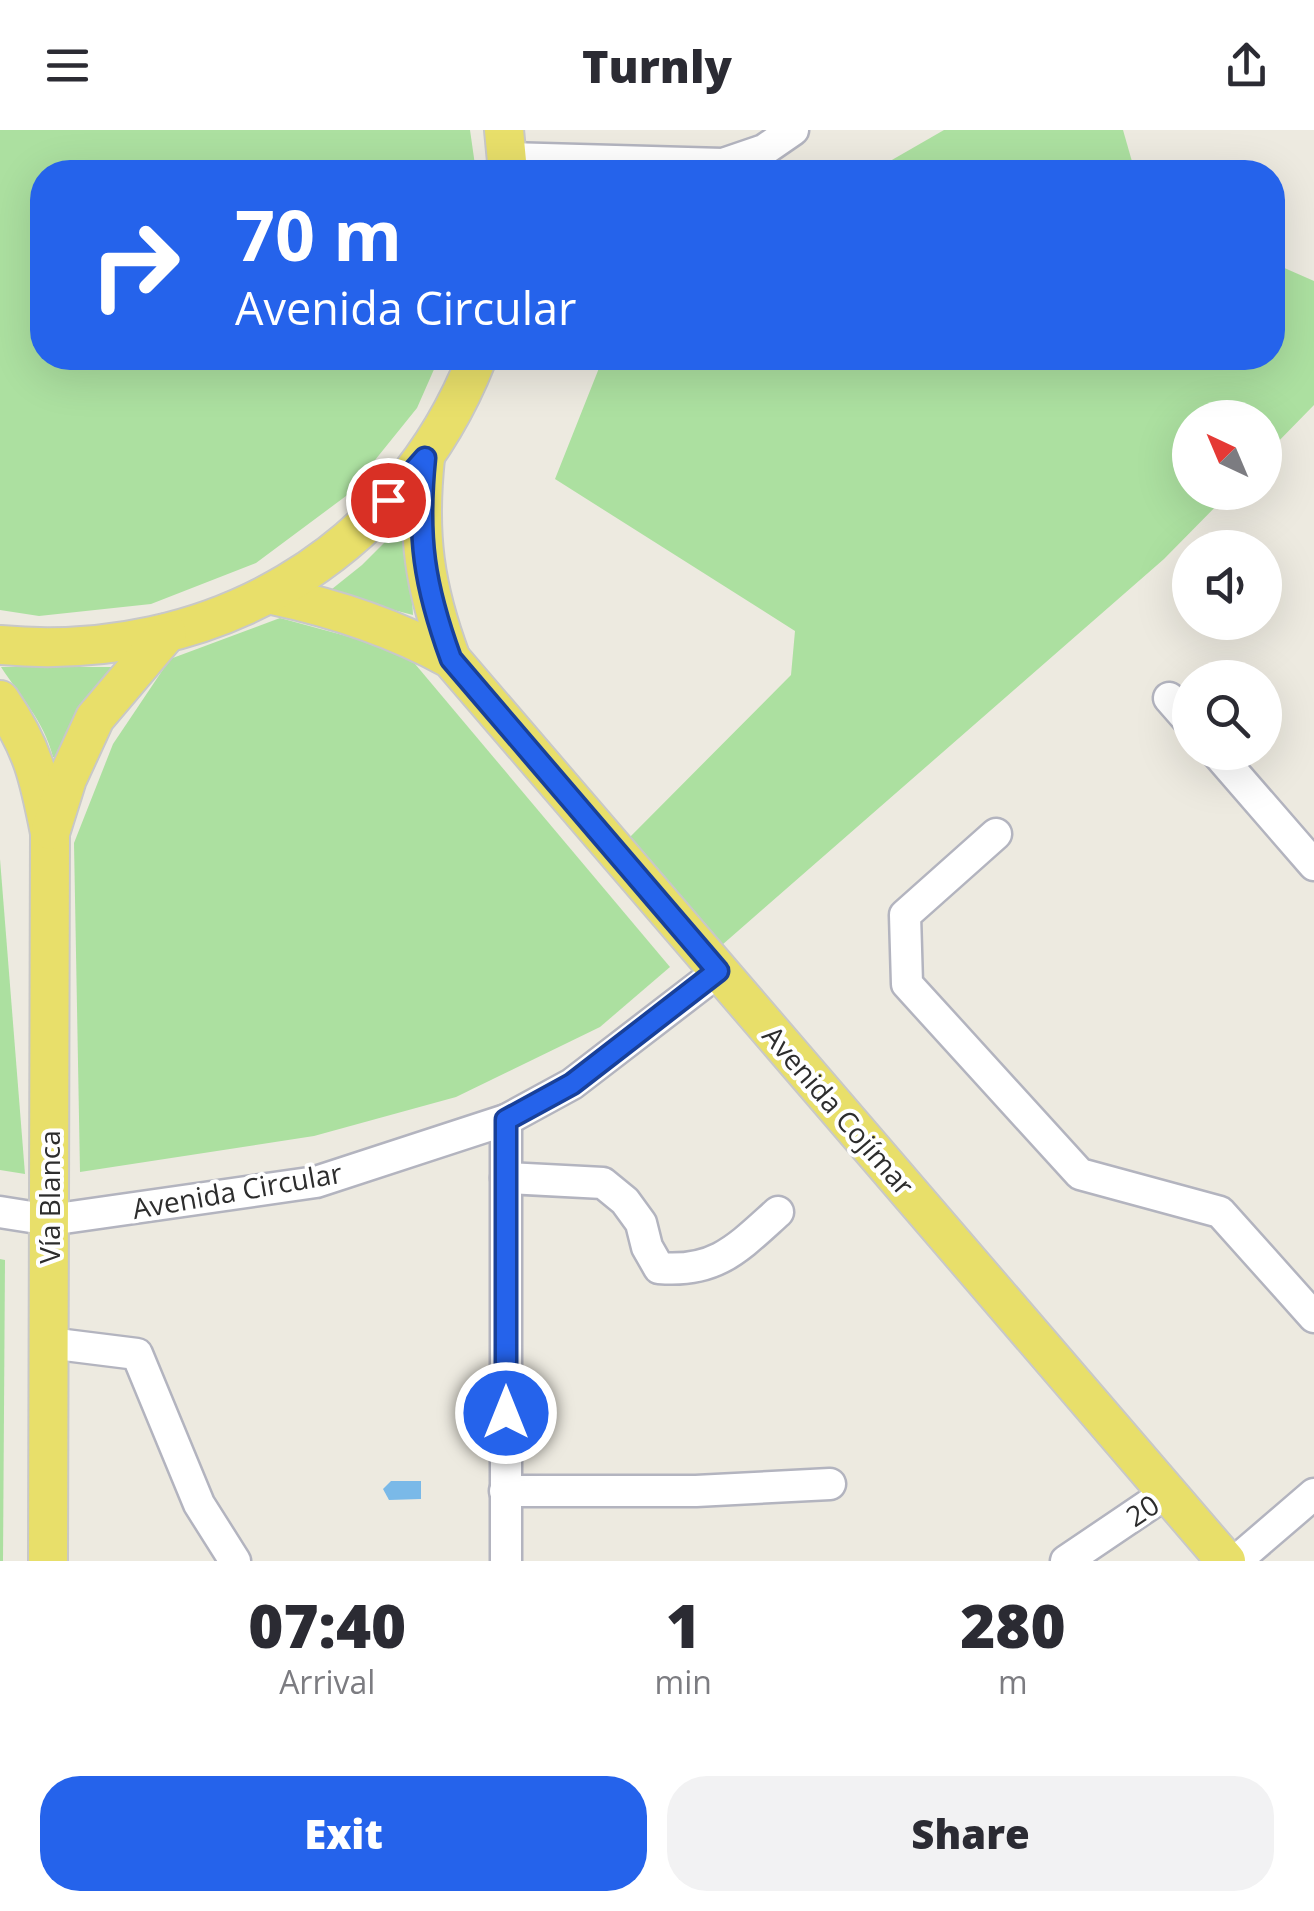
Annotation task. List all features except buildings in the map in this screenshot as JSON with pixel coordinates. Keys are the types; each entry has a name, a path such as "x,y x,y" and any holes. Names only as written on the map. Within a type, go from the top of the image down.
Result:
{"main road":[{"path":"0,645 85,646 168,633 272,594 356,532 425,458 471,370"},
{"name":"Avenida Cojímar","path":"425,458 420,510 424,555 431,606 451,659 1226,1561"},
{"name":"Avenida Cojímar","path":"272,594 360,617 413,638 451,659"},
{"name":"Vía Blanca","path":"50,833 67,780 95,718 168,633"},
{"name":"Vía Blanca","path":"0,700 36,763 50,833 48,1561"}],"street":[{"path":"735,160 764,150 792,130"},
{"path":"506,154 636,160"},
{"path":"1169,698 1172,701"},
{"path":"1232,770 1314,864"},
{"path":"996,834 906,915 907,984 1080,1174 1220,1212 1314,1317"},
{"name":"Avenida Circular","path":"0,1212 50,1220 316,1182 506,1120 572,1084 718,971"},
{"path":"506,1120 506,1561"},
{"path":"506,1178 603,1183 625,1201 641,1223 647,1247 659,1268 685,1270 727,1258 778,1212"},
{"path":"50,1342 137,1354 199,1504 235,1561"},
{"path":"505,1491 696,1491 830,1484"},
{"name":"20","path":"1066,1561 1168,1492"},
{"path":"1236,1561 1314,1494"}],"green space":[{"path":"0,130 470,130 474,160 30,160 30,370 434,370 417,408 346,496 256,563 151,604 39,616 0,610"},
{"path":"944,130 1123,130 1132,160 892,160"},
{"path":"1285,268 1314,281 1314,405 1282,438 1282,400 1172,400 1172,510 1212,510 1193,530 1172,530 1172,551 1164,559 714,952 624,843 791,675 795,631 555,479 598,370 1285,370"},
{"path":"408,528 413,615 327,593 398,529 401,532"},
{"path":"280,618 405,652 670,967 600,1027 456,1097 314,1136 80,1172 74,843 113,744 170,659"},
{"path":"1,667 114,667 79,709 58,757 53,757 38,720"},
{"path":"0,859 25,1174 0,1170"},
{"path":"0,1259 5,1260 3,1561 0,1561"}],"water":[{"path":"391,1481 421,1481 421,1499 389,1500 383,1489"}],"route":[{"path":"388,500 425,458 420,510 424,555 431,606 451,659 718,971 572,1084 506,1120 506,1413"}]}
